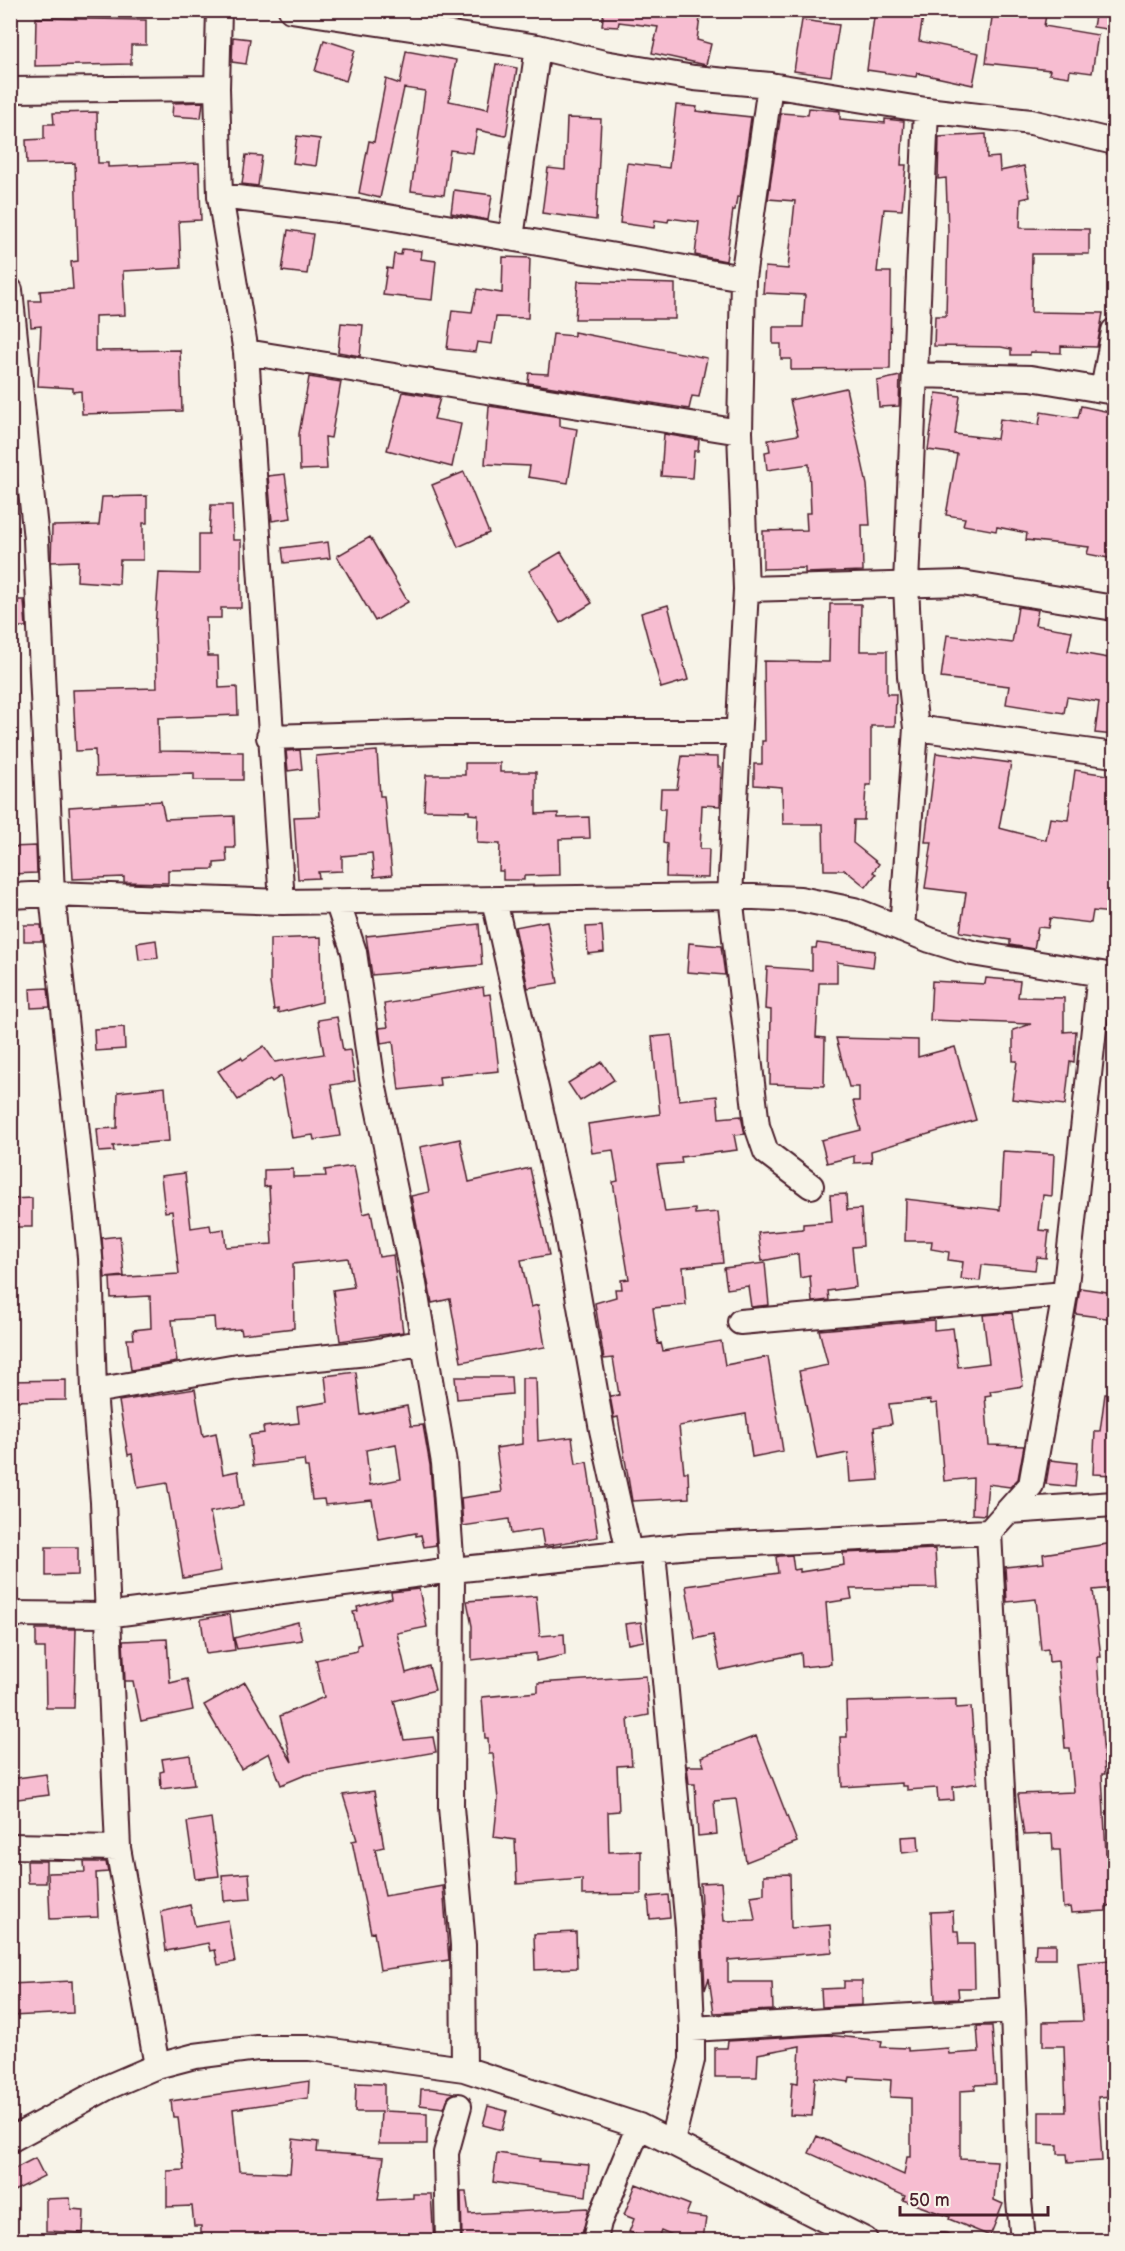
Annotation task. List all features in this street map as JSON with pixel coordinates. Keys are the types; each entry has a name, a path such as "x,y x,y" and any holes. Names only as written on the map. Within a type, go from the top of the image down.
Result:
{"street":[{"path":"219,10 217,88 220,196 246,352 269,737 282,902"},
{"path":"291,10 538,47 604,63 694,78 770,85 926,110 1031,122 1114,142"},
{"path":"511,238 538,47"},
{"path":"770,85 743,278 740,432 746,589 730,896 757,1126 766,1152 812,1186"},
{"path":"10,90 217,88"},
{"path":"902,929 916,728 910,676 906,584 926,110"},
{"path":"220,196 364,213 743,278"},
{"path":"10,291 36,539 52,894 90,1257 94,1391 103,1491 106,1615 118,1848 158,2066"},
{"path":"916,375 1031,378 1109,391 1114,331"},
{"path":"246,352 740,432"},
{"path":"746,589 962,583 1114,608"},
{"path":"916,728 1114,755"},
{"path":"269,737 442,732 738,732"},
{"path":"10,896 52,894 282,902 730,896 801,898 854,910 972,953 1107,975 1065,1294 1031,1485 1011,1511 989,1532 690,1546 452,1570 106,1615 10,1614"},
{"path":"494,900 562,1205 598,1407 641,1552 688,1928 692,2060 672,2141"},
{"path":"337,901 354,952 372,1078 424,1342 444,1463 452,1570 451,1807 463,1946 464,2069"},
{"path":"740,1322 1065,1294"},
{"path":"94,1391 237,1366 368,1353 424,1342"},
{"path":"1011,1511 1114,1504"},
{"path":"989,1532 1013,2010 1019,2201 1023,2241"},
{"path":"10,1846 118,1848"},
{"path":"692,2029 1013,2010"},
{"path":"10,2140 108,2087 158,2066 195,2056 257,2048 310,2048 464,2069 639,2126 672,2141 830,2232 865,2241"},
{"path":"448,2241 446,2153 459,2106"},
{"path":"595,2241 599,2222 639,2126"}],"lane":[{"path":"939,2241 944,2241"}],"building":[{"path":"604,10 701,10 697,40 711,44 706,65 652,53 658,27 619,22 618,27 602,26"},
{"path":"875,10 924,10 919,41 979,53 973,85 917,73 916,77 867,70"},
{"path":"993,10 1047,10 1044,26 1098,35 1092,73 1070,70 1069,77 1049,74 1050,70 986,63"},
{"path":"1096,10 1114,10 1112,30 1093,27"},
{"path":"36,18 146,20 146,45 131,45 131,64 35,66"},
{"path":"802,20 839,25 831,76 794,71"},
{"path":"233,37 250,39 246,64 232,62"},
{"path":"324,40 355,50 346,81 315,71"},
{"path":"406,51 456,60 449,101 488,109 496,64 517,68 506,136 477,130 473,153 450,150 444,195 411,191 425,91 404,88 380,198 359,193 369,141 374,142 386,79 400,84"},
{"path":"203,102 201,118 172,116 173,103"},
{"path":"676,105 697,107 696,111 751,117 740,197 737,197 735,210 733,210 726,261 695,255 699,222 669,218 668,222 655,220 654,228 620,223 627,163 669,168"},
{"path":"809,108 840,111 840,119 885,123 885,119 904,121 901,165 906,165 902,210 884,209 877,272 891,272 890,369 791,370 791,359 781,359 781,344 773,344 773,327 803,327 805,295 763,293 765,267 788,269 795,201 768,199 781,113 808,115"},
{"path":"97,112 98,163 108,163 108,167 199,163 201,220 179,221 181,268 123,271 125,315 95,316 95,351 180,350 182,411 82,414 81,391 73,392 73,388 38,386 41,326 31,327 29,301 41,301 40,291 73,289 71,262 78,261 75,163 27,164 26,140 44,139 44,124 54,124 53,113"},
{"path":"567,118 601,119 596,220 542,213 548,168 565,170"},
{"path":"986,134 987,158 999,157 1000,171 1024,166 1030,197 1021,199 1020,228 1089,229 1089,254 1032,254 1031,312 1103,313 1097,347 1061,346 1061,353 1030,352 1030,355 1011,355 1011,349 1001,347 934,346 935,316 946,316 948,230 946,178 938,179 939,137"},
{"path":"297,136 320,139 316,166 293,163"},
{"path":"246,155 262,156 258,186 242,184"},
{"path":"454,190 492,195 488,220 451,213"},
{"path":"288,230 313,234 307,274 282,271"},
{"path":"402,249 422,251 421,259 436,261 432,300 383,295 387,268 392,269 394,254 401,255"},
{"path":"503,257 530,258 528,318 496,317 492,344 477,342 475,352 447,349 452,310 472,312 477,289 502,293"},
{"path":"578,281 675,284 675,319 575,319"},
{"path":"341,323 363,325 360,356 338,352"},
{"path":"574,332 707,358 699,397 692,396 689,409 528,383 529,373 548,374 553,334 574,336"},
{"path":"900,376 899,406 879,407 877,381"},
{"path":"309,377 341,382 331,438 325,437 327,469 300,470 299,434"},
{"path":"846,388 867,485 870,525 862,525 863,571 805,573 805,568 763,569 763,531 807,530 806,513 811,513 809,464 767,470 765,452 770,451 768,440 798,435 790,400"},
{"path":"403,392 440,398 434,419 461,424 452,467 387,450"},
{"path":"936,393 960,396 955,434 997,439 1000,419 1039,425 1041,412 1078,418 1081,406 1114,413 1114,559 1087,554 1089,547 1026,540 1027,533 997,527 996,531 963,525 965,518 946,515 957,454 928,450"},
{"path":"489,406 560,417 560,426 577,429 568,483 528,477 530,466 485,464"},
{"path":"664,434 699,440 698,451 694,451 692,478 661,476"},
{"path":"464,472 489,533 458,547 432,485"},
{"path":"285,474 291,518 272,521 268,476"},
{"path":"147,496 147,523 143,523 143,560 120,560 119,584 77,581 78,561 51,562 52,526 99,525 102,497"},
{"path":"211,505 232,505 233,540 241,540 241,608 221,608 221,618 206,618 208,656 218,656 219,688 237,687 238,715 158,718 159,751 243,752 243,780 194,780 194,773 96,776 95,750 76,751 73,690 157,688 155,628 159,573 199,574 199,534 209,534"},
{"path":"370,537 408,602 375,621 337,556"},
{"path":"328,542 330,558 284,563 282,548"},
{"path":"561,552 592,603 560,623 529,571"},
{"path":"10,600 24,600 26,627 10,627"},
{"path":"830,604 861,604 860,651 887,651 887,694 896,694 895,726 871,726 871,785 866,785 864,820 854,820 853,843 879,864 873,872 876,874 866,887 845,870 824,870 823,824 783,824 782,787 754,785 754,764 762,764 762,741 765,741 764,661 829,662"},
{"path":"668,605 688,680 661,688 641,613"},
{"path":"1018,607 1038,610 1035,625 1072,631 1068,651 1114,659 1114,735 1095,733 1099,702 1067,697 1064,713 1006,704 1009,686 941,678 947,635 1012,643"},
{"path":"300,750 302,769 288,771 286,751"},
{"path":"377,751 380,796 384,796 392,875 374,877 372,853 342,856 342,871 318,872 319,878 298,879 294,817 320,816 316,756"},
{"path":"936,753 1011,763 999,828 1046,840 1050,818 1068,820 1075,770 1114,776 1113,913 1093,911 1091,923 1050,918 1048,928 1038,927 1034,949 1010,945 1010,940 960,932 966,893 925,888 932,842 925,842"},
{"path":"682,756 718,757 718,767 721,767 720,806 702,805 700,849 709,849 708,878 666,877 667,844 663,843 665,809 660,809 661,789 677,789"},
{"path":"465,763 500,763 500,772 536,772 536,814 558,813 558,818 589,817 590,838 559,839 560,875 524,876 524,880 503,880 503,871 499,871 500,844 477,843 478,815 469,814 469,811 424,810 426,775 465,775"},
{"path":"161,801 165,819 234,816 235,848 226,848 227,862 214,863 214,869 168,870 168,883 124,882 124,877 73,879 69,807"},
{"path":"36,846 37,873 10,874 10,847"},
{"path":"547,921 558,983 528,988 515,927"},
{"path":"479,924 482,965 372,975 366,936"},
{"path":"24,925 41,925 43,941 24,941"},
{"path":"602,926 604,952 588,954 586,927"},
{"path":"321,937 322,1002 278,1013 278,1009 274,1010 270,983 270,939"},
{"path":"156,940 158,958 139,960 137,943"},
{"path":"689,943 721,946 725,975 687,972"},
{"path":"817,943 875,951 873,967 837,962 837,983 819,983 816,1037 825,1038 824,1086 770,1084 771,1010 765,1009 767,967 812,970 812,948 816,948"},
{"path":"986,978 1020,981 1018,997 1064,998 1064,1032 1076,1031 1074,1062 1070,1061 1065,1105 1012,1099 1017,1061 1013,1061 1013,1030 1031,1024 930,1020 932,981 985,984"},
{"path":"483,987 484,995 490,994 499,1071 439,1077 440,1085 399,1090 393,1041 381,1043 379,1028 388,1027 384,1004"},
{"path":"48,988 50,1007 31,1008 30,989"},
{"path":"337,1017 343,1051 350,1050 355,1081 331,1085 340,1136 314,1140 313,1135 292,1138 281,1076 272,1082 270,1079 238,1100 218,1071 241,1057 243,1060 264,1046 275,1062 324,1054 318,1020"},
{"path":"124,1027 125,1049 95,1051 94,1029"},
{"path":"672,1035 679,1100 717,1096 719,1118 741,1116 745,1134 734,1135 737,1150 681,1157 682,1163 657,1165 665,1212 695,1209 695,1214 718,1212 723,1263 683,1267 686,1305 653,1308 658,1344 661,1343 663,1351 721,1341 725,1365 768,1357 783,1451 752,1457 746,1414 679,1426 684,1472 688,1472 689,1498 632,1501 618,1417 614,1418 610,1396 619,1395 613,1358 604,1359 595,1303 616,1297 615,1289 622,1289 621,1280 629,1279 613,1182 618,1181 613,1150 592,1153 588,1124 660,1114 652,1037"},
{"path":"836,1038 918,1040 918,1057 955,1047 976,1120 871,1151 872,1162 854,1163 854,1156 827,1163 821,1140 861,1130 853,1101 859,1101 859,1087 849,1087"},
{"path":"602,1062 614,1080 580,1101 568,1083"},
{"path":"165,1087 169,1141 113,1146 114,1151 99,1152 97,1129 117,1128 118,1092"},
{"path":"460,1139 469,1182 530,1168 549,1255 521,1260 531,1307 538,1305 545,1347 461,1362 450,1299 432,1303 411,1196 429,1192 420,1147"},
{"path":"1003,1151 1054,1154 1052,1196 1043,1195 1039,1230 1049,1231 1046,1258 1037,1257 1035,1270 982,1265 980,1281 961,1279 963,1262 948,1260 949,1252 931,1249 932,1241 905,1241 906,1199 1000,1210"},
{"path":"354,1166 363,1214 371,1212 379,1257 393,1255 403,1332 340,1341 333,1290 354,1287 348,1258 293,1264 294,1328 242,1334 241,1329 215,1331 214,1317 172,1320 177,1362 131,1370 127,1339 134,1339 133,1330 151,1328 150,1296 111,1298 110,1278 179,1274 172,1211 165,1212 161,1176 185,1173 191,1228 210,1225 211,1231 224,1229 226,1247 272,1244 269,1186 264,1187 264,1170 293,1169 293,1177 326,1176 325,1170"},
{"path":"846,1194 847,1210 861,1209 863,1246 852,1247 856,1287 828,1291 829,1300 812,1302 810,1276 800,1278 798,1254 762,1261 758,1233 803,1229 803,1224 832,1222 830,1195"},
{"path":"32,1198 32,1227 10,1227 10,1199"},
{"path":"120,1236 124,1276 105,1278 102,1238"},
{"path":"765,1263 769,1305 751,1307 748,1286 727,1289 724,1268"},
{"path":"1080,1288 1114,1293 1114,1319 1076,1314"},
{"path":"1012,1313 1023,1386 990,1391 991,1395 985,1396 989,1445 1024,1446 1018,1479 1010,1487 988,1484 985,1515 972,1514 973,1478 944,1481 937,1403 931,1404 930,1400 889,1404 892,1424 874,1427 879,1480 850,1482 848,1453 817,1459 799,1371 828,1365 819,1330 934,1320 934,1330 953,1328 958,1367 989,1363 983,1315"},
{"path":"356,1372 361,1415 407,1406 411,1426 423,1425 430,1465 436,1545 424,1547 421,1535 416,1536 416,1533 379,1540 372,1500 325,1505 324,1499 312,1500 308,1467 305,1467 304,1460 253,1466 249,1435 264,1433 263,1427 299,1423 297,1407 328,1402 325,1376","holes":["396,1444 401,1479 370,1485 366,1450"]},
{"path":"455,1377 511,1377 512,1394 457,1399"},
{"path":"522,1378 536,1378 538,1441 572,1437 576,1464 587,1462 598,1537 544,1546 541,1529 511,1534 509,1519 463,1526 461,1498 502,1492 496,1448 522,1444"},
{"path":"66,1380 66,1400 10,1401 10,1381"},
{"path":"195,1389 203,1436 216,1433 223,1474 238,1471 243,1506 210,1512 221,1571 183,1578 167,1483 138,1488 132,1454 128,1455 119,1401"},
{"path":"1105,1394 1114,1394 1114,1475 1093,1474 1095,1431 1100,1431"},
{"path":"1050,1460 1077,1463 1075,1487 1046,1484"},
{"path":"1114,1543 1114,1588 1093,1590 1101,1657 1097,1657 1105,1774 1102,1774 1106,1853 1112,1852 1114,1906 1106,1907 1106,1911 1071,1913 1070,1907 1063,1908 1060,1850 1053,1850 1052,1834 1024,1835 1018,1794 1074,1792 1070,1748 1065,1748 1058,1661 1049,1662 1048,1649 1041,1650 1036,1599 1007,1602 1005,1567 1044,1563 1043,1554"},
{"path":"46,1547 78,1547 78,1575 46,1576"},
{"path":"935,1549 937,1588 850,1589 852,1599 826,1603 831,1664 802,1667 801,1653 720,1670 713,1635 695,1639 686,1586 778,1573 776,1557 780,1556 792,1555 794,1570 800,1569 800,1572 844,1565 843,1553"},
{"path":"419,1589 427,1627 397,1633 406,1673 429,1666 435,1690 394,1701 404,1740 433,1737 436,1752 305,1775 281,1785 269,1753 241,1769 204,1705 245,1682 292,1762 280,1716 324,1697 316,1660 357,1651 357,1645 361,1644 353,1612 358,1611 357,1607 392,1598 391,1592"},
{"path":"536,1596 540,1636 564,1634 565,1655 536,1661 536,1653 472,1660 472,1626 467,1601"},
{"path":"230,1614 235,1650 206,1654 201,1619"},
{"path":"298,1622 302,1640 237,1649 234,1638"},
{"path":"641,1622 644,1641 628,1644 625,1624"},
{"path":"36,1629 76,1629 74,1708 46,1708 45,1648 36,1648"},
{"path":"167,1639 170,1683 187,1679 193,1710 141,1721 133,1681 125,1681 123,1641"},
{"path":"646,1676 649,1715 628,1719 632,1765 617,1766 619,1811 608,1812 609,1852 641,1851 641,1894 582,1895 582,1879 517,1884 515,1840 494,1837 498,1799 493,1754 489,1754 488,1738 485,1738 482,1697 538,1692 538,1683"},
{"path":"956,1699 956,1708 971,1707 977,1783 953,1787 954,1800 938,1801 937,1788 907,1790 907,1786 902,1786 902,1783 842,1787 840,1737 847,1737 846,1702"},
{"path":"756,1736 797,1842 746,1862 736,1799 714,1801 717,1834 698,1836 695,1784 689,1784 687,1766 704,1766 701,1757"},
{"path":"190,1755 194,1785 161,1789 160,1772 164,1771 162,1759"},
{"path":"46,1774 49,1795 10,1800 10,1779"},
{"path":"374,1791 384,1847 375,1849 385,1896 443,1886 449,1960 380,1970 374,1932 371,1933 352,1841 357,1840 343,1795"},
{"path":"211,1818 219,1876 195,1879 187,1822"},
{"path":"918,1836 919,1851 902,1853 901,1837"},
{"path":"27,1861 46,1861 46,1883 28,1883"},
{"path":"84,1862 106,1862 108,1872 96,1873 98,1917 50,1919 48,1873 85,1872"},
{"path":"249,1873 251,1899 224,1901 222,1875"},
{"path":"790,1874 791,1928 830,1925 832,1952 728,1960 728,1982 772,1982 773,2010 714,2013 709,1978 705,1990 700,1883 721,1882 724,1921 755,1920 751,1896 764,1894 764,1875"},
{"path":"668,1895 670,1917 650,1919 648,1897"},
{"path":"190,1905 195,1926 228,1920 235,1962 218,1965 215,1950 210,1951 208,1943 166,1951 161,1912"},
{"path":"953,1911 954,1931 958,1931 959,1944 974,1944 975,1988 958,1988 959,1999 935,2000 931,1912"},
{"path":"576,1932 577,1968 535,1970 534,1934"},
{"path":"1036,1944 1056,1944 1056,1959 1035,1959"},
{"path":"1110,1960 1114,2001 1114,2096 1098,2097 1102,2161 1068,2163 1067,2154 1058,2154 1058,2145 1039,2144 1039,2112 1066,2112 1064,2046 1043,2046 1043,2022 1083,2021 1078,1963"},
{"path":"72,1981 73,2013 11,2016 10,1984"},
{"path":"844,1981 862,1981 862,2005 822,2007 821,1989 844,1988"},
{"path":"977,2026 992,2026 996,2084 975,2085 975,2090 960,2091 960,2159 997,2161 994,2200 1003,2204 990,2236 949,2219 950,2217 903,2200 905,2196 809,2153 817,2136 904,2175 907,2157 911,2157 911,2098 890,2097 891,2080 850,2077 849,2082 815,2077 812,2116 790,2115 792,2082 798,2083 800,2046 758,2054 757,2077 715,2077 715,2048 727,2048 728,2041 828,2035 882,2041 881,2047 908,2048 908,2051 948,2048 949,2054 979,2052"},
{"path":"309,2081 308,2098 233,2109 239,2171 290,2173 293,2139 318,2142 317,2152 384,2157 378,2200 413,2198 413,2194 431,2194 434,2241 201,2241 201,2226 194,2226 192,2206 167,2207 167,2171 184,2170 178,2117 173,2117 171,2101"},
{"path":"356,2083 384,2084 384,2111 427,2113 427,2144 379,2144 381,2112 355,2112"},
{"path":"421,2089 455,2093 449,2096 444,2108 420,2105"},
{"path":"488,2106 507,2111 502,2130 483,2125"},
{"path":"497,2153 540,2159 539,2161 589,2165 586,2196 493,2182"},
{"path":"35,2158 44,2176 10,2193 10,2171"},
{"path":"636,2184 690,2205 686,2215 706,2218 703,2239 677,2237 661,2230 657,2241 629,2232 634,2219 624,2215"},
{"path":"461,2192 466,2192 469,2214 588,2208 588,2212 582,2234 570,2234 570,2241 462,2241"},
{"path":"70,2198 71,2209 84,2210 83,2233 46,2231 46,2199"}]}
